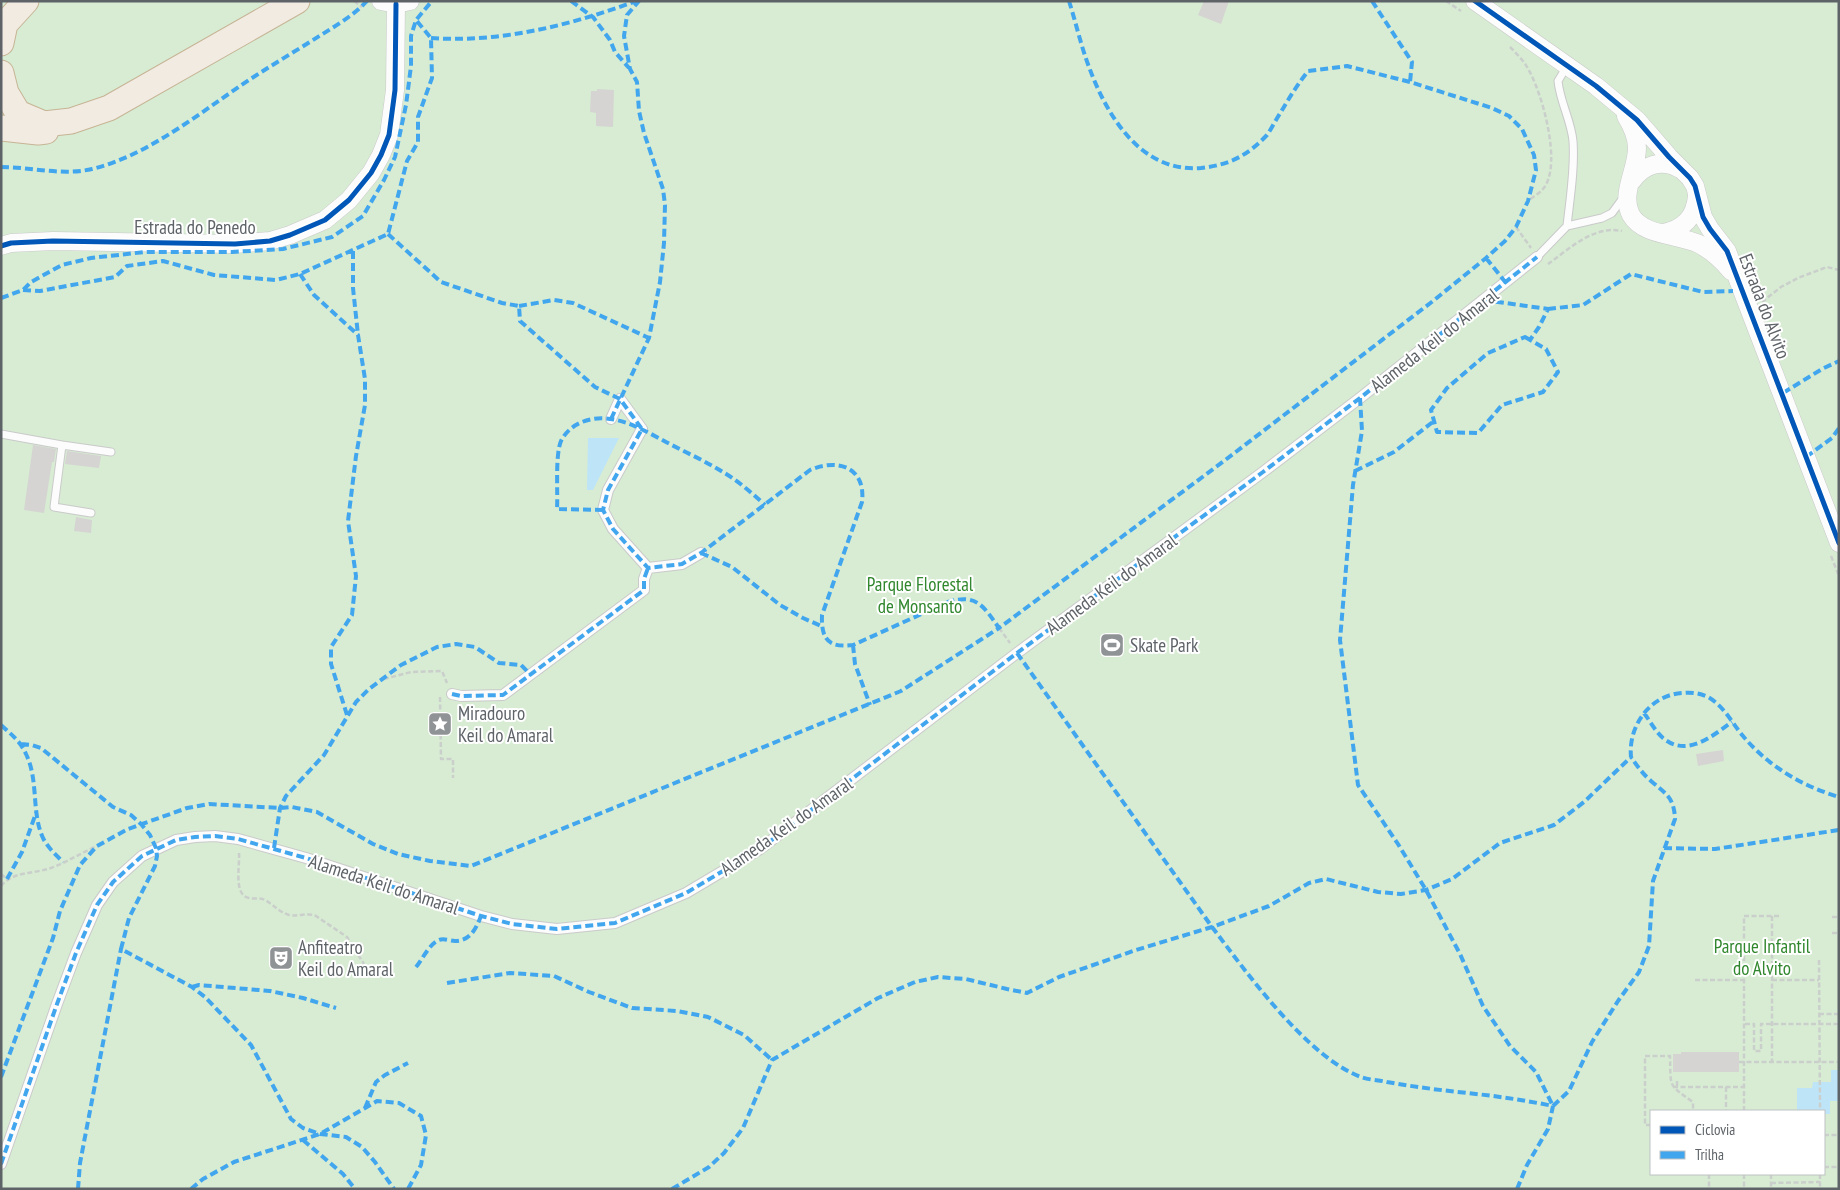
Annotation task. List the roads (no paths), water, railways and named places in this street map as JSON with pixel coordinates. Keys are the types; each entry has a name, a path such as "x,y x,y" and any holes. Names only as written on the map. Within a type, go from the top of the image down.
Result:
{"highway":[{"path":"1,43 5,24 26,1"},
{"path":"1,73 6,93 18,113 44,124 71,121 109,108 297,1"},
{"path":"1,128 38,132 73,128 110,114 316,1"}],"street":[{"name":"Estrada do Penedo","path":"1,246 18,242 52,241 235,244 270,241 290,235 325,220 349,200 371,173 389,135 395,90 396,2"},
{"name":"Estrada do Alvito","path":"1471,8 1567,66 1622,108 1637,120 1669,157 1685,172 1695,186 1703,216 1710,229 1727,251 1750,306 1834,546"},
{"name":"Estrada do Alvito","path":"1622,108 1637,142 1628,207 1638,223 1654,232 1683,238 1711,251 1720,258 1738,279"},
{"path":"1630,185 1644,168 1660,163 1677,167 1685,172"},
{"path":"1663,233 1681,227 1688,221 1693,214 1697,195"},
{"name":"Alameda Keil do Amaral","path":"1,1164 76,953 97,905 113,882 142,856 176,840 202,836 238,838 306,858 481,916 512,924 557,929 614,923 686,893 760,849 1017,653 1271,466 1537,258"},
{"path":"611,419 620,399 642,430 608,490 603,510 613,529 648,568"},
{"path":"648,568 682,564 701,553"},
{"path":"452,694 461,696 503,695 644,590 644,579 648,568"}],"lane":[{"path":"1567,66 1558,81 1569,118 1573,141 1573,176 1567,226"},
{"path":"1537,258 1567,226 1602,218 1612,213 1630,185"},
{"path":"1,434 112,452"},
{"path":"62,445 54,507 91,513"}],"water":[{"path":"588,438 619,438 593,490 587,490"},
{"path":"1831,1070 1839,1070 1839,1101 1830,1101 1830,1114 1825,1114 1825,1110 1797,1110 1797,1088 1812,1088 1813,1082 1831,1082"}],"place":[{"name":"Skate Park","path":"1112,645"},
{"name":"Miradouro Keil do Amaral","path":"440,724"},
{"name":"Anfiteatro Keil do Amaral","path":"281,958"}],"park label":[{"name":"Parque Florestal de Monsanto","path":"920,595"},
{"name":"Parque Infantil do Alvito","path":"1762,957"}]}
